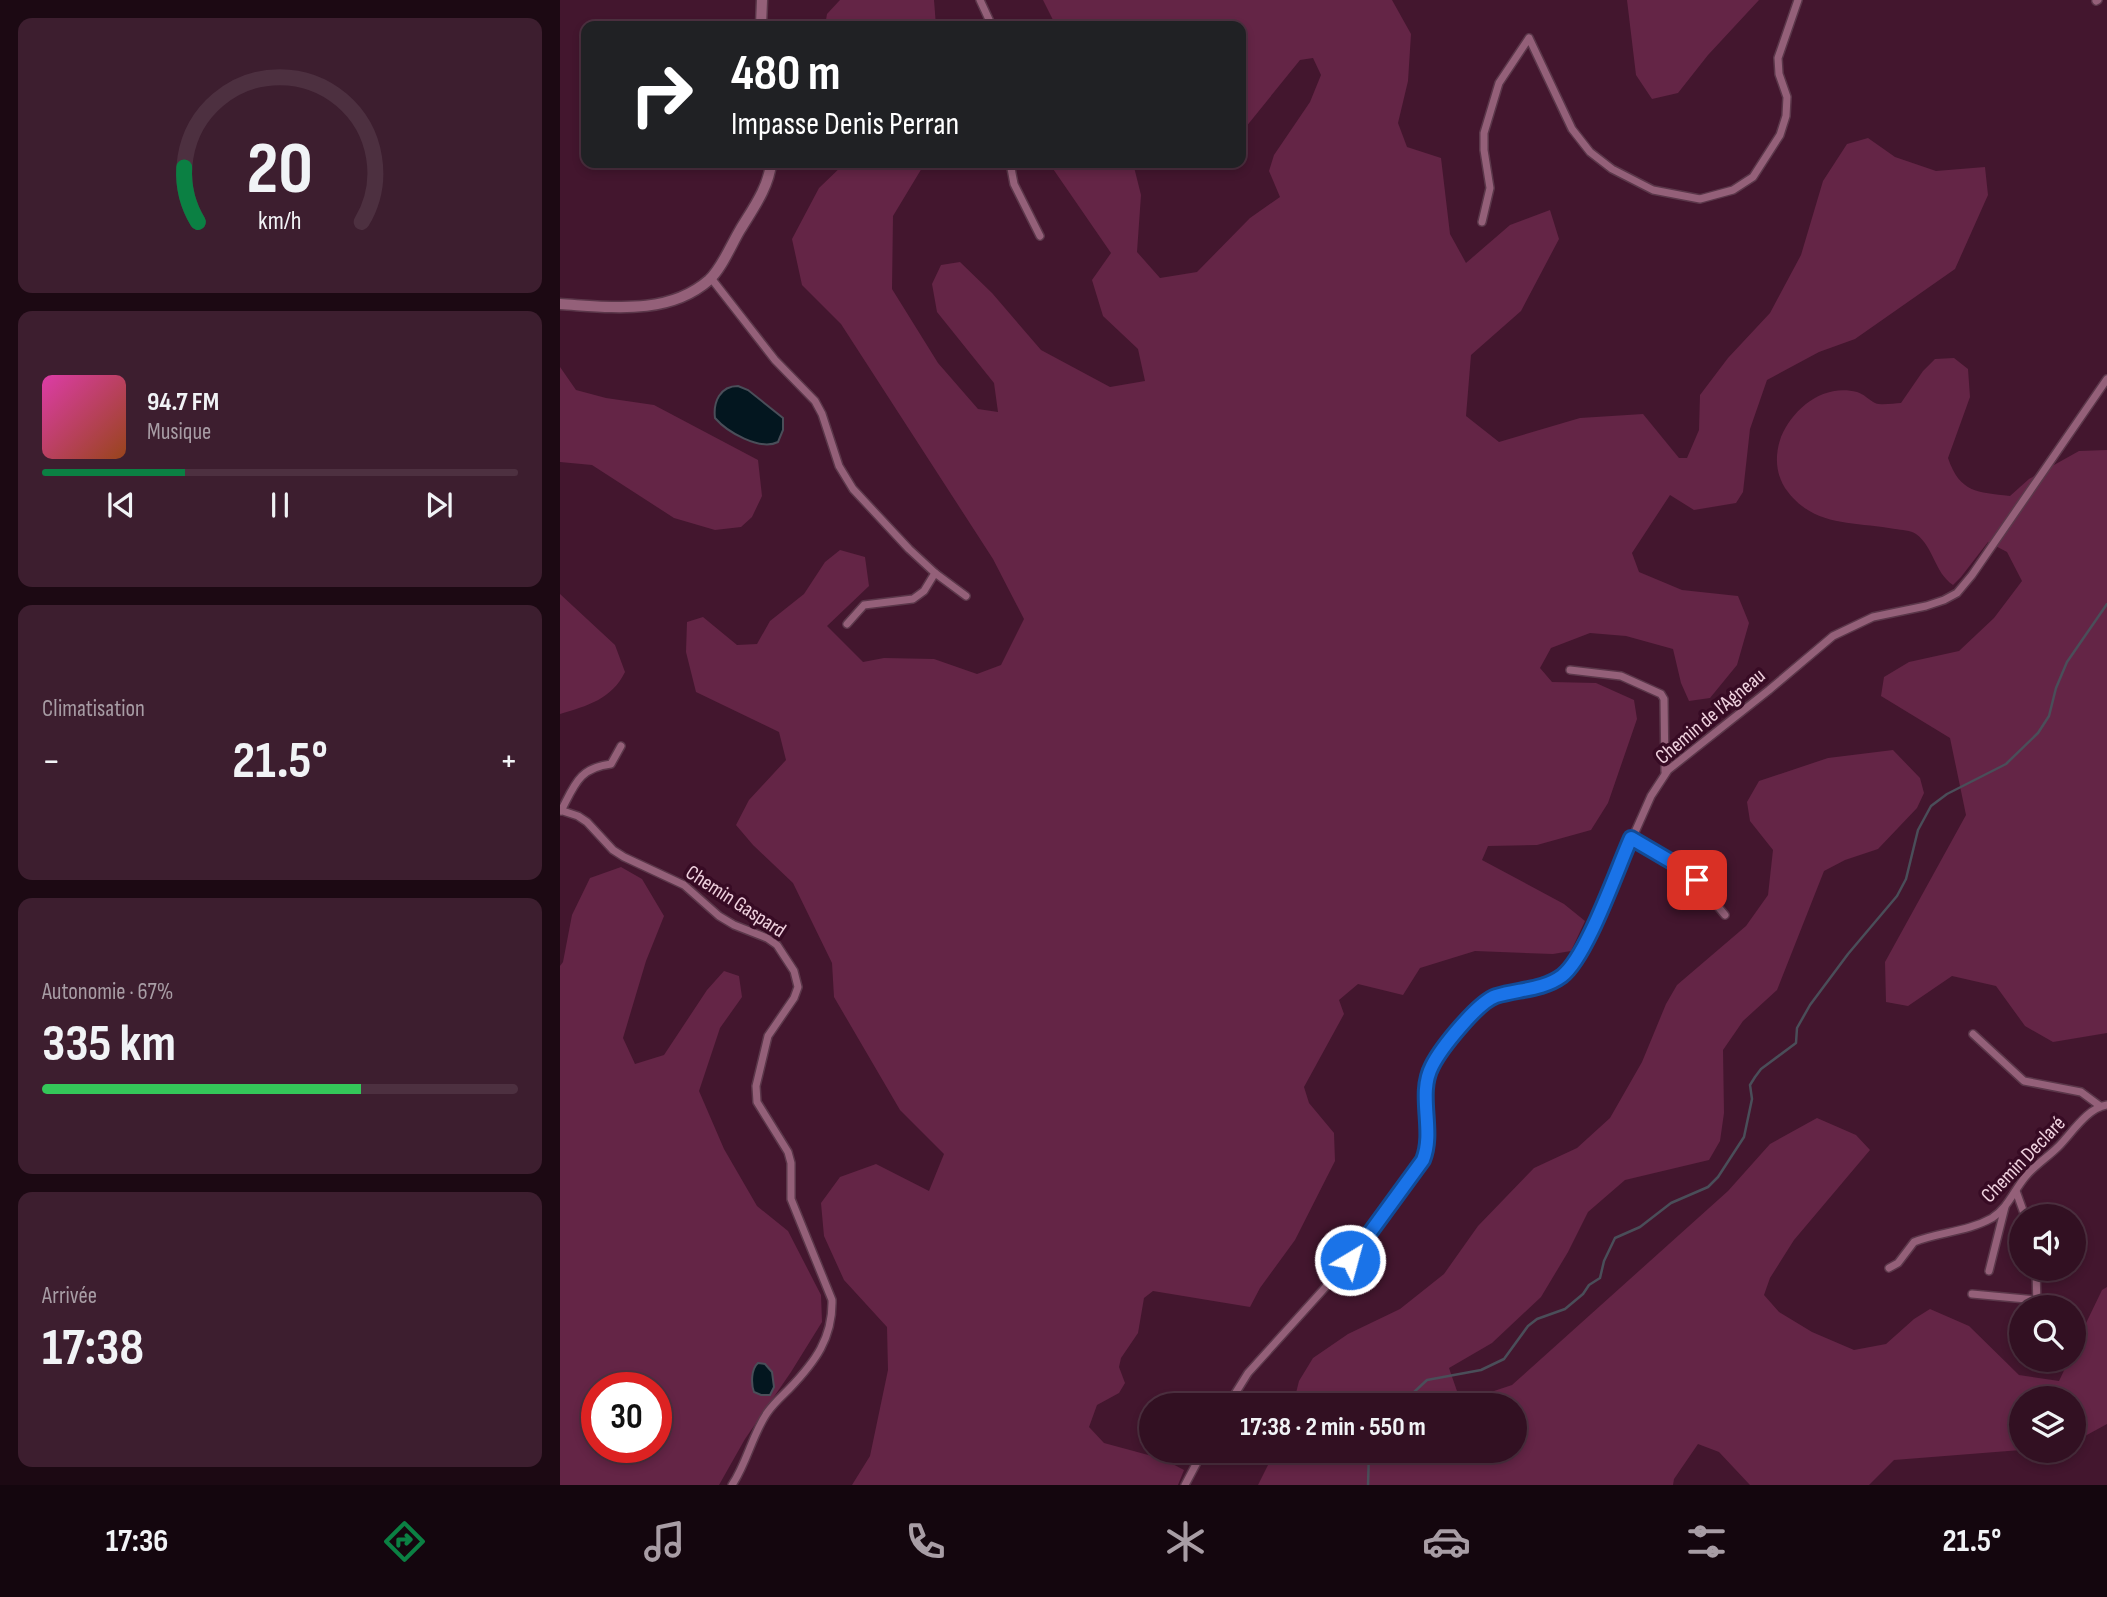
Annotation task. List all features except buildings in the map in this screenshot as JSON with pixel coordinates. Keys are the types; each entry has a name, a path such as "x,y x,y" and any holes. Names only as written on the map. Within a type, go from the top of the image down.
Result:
{"main road":[{"path":"761,21 762,0"},
{"path":"560,304 609,308 661,303 689,294 711,278 757,202 770,168"}],"street":[{"path":"980,0 990,21"},
{"path":"1482,222 1490,188 1484,133 1499,83 1529,38 1572,129 1590,152 1612,169 1653,190 1700,199 1733,190 1753,177 1780,135 1786,116 1787,97 1779,74 1778,58 1798,0"},
{"path":"1011,168 1014,184 1040,236"},
{"path":"711,278 775,360 819,407 839,466 853,489 935,573 966,596"},
{"name":"Chemin de l’Agneau","path":"1236,1393 1248,1373 1350,1260 1423,1160 1428,1144 1427,1081 1437,1057 1481,1004 1496,996 1547,985 1571,968 1584,947 1651,796 1665,773 1833,636 1873,617 1926,607 1957,593 1988,554 2107,379"},
{"path":"847,624 864,605 913,599 935,573"},
{"path":"1570,670 1621,676 1661,694 1664,699 1666,730 1665,773"},
{"path":"560,811 585,772 596,765 611,764 621,746"},
{"name":"Chemin Gaspard","path":"560,811 578,816 587,822 624,858 684,885 719,916 777,945 797,979 798,987 794,998 768,1036 756,1086 757,1102 788,1152 791,1163 791,1199 832,1300 832,1318 827,1339 802,1375 767,1412 732,1485"},
{"path":"1631,838 1689,872 1725,915"},
{"path":"1973,1034 2024,1081 2081,1092 2104,1105"},
{"name":"Chemin Declaré","path":"1889,1268 1898,1263 1914,1242 1969,1228 1993,1217 2006,1206 2027,1175 2104,1105"},
{"path":"2016,1191 2021,1204"},
{"path":"1989,1271 2006,1206"},
{"path":"1972,1294 2009,1300"},
{"path":"1185,1485 1197,1463"}],"shaded area":[{"path":"840,0 934,0 936,21 826,21 827,14"},
{"path":"1043,0 1392,0 1411,34 1408,81 1398,123 1407,147 1441,158 1450,234 1466,263 1510,225 1550,210 1559,239 1521,311 1471,355 1466,416 1499,442 1580,418 1643,414 1679,458 1687,458 1699,430 1700,395 1728,358 1770,313 1801,255 1823,181 1847,144 1868,138 1895,157 1936,171 1985,167 1988,195 1955,269 1855,339 1819,352 1767,380 1750,429 1743,492 1736,503 1694,510 1670,495 1632,553 1639,572 1682,590 1738,596 1749,623 1737,665 1710,698 1689,701 1681,683 1673,649 1626,636 1590,633 1551,648 1540,668 1552,682 1596,683 1634,700 1637,719 1608,803 1591,830 1537,845 1488,846 1482,860 1564,904 1585,921 1571,951 1553,954 1475,951 1420,968 1403,995 1358,984 1339,1000 1344,1014 1304,1087 1309,1103 1334,1133 1335,1161 1295,1240 1260,1288 1250,1307 1153,1291 1144,1298 1138,1333 1121,1358 1119,1367 1125,1383 1119,1393 1097,1405 1089,1427 1104,1443 1139,1452 1139,1463 1171,1463 1184,1470 1178,1485 852,1485 870,1456 888,1370 887,1327 844,1280 824,1236 821,1203 840,1177 876,1164 929,1191 944,1154 900,1110 834,997 832,963 793,883 736,825 749,800 786,760 779,732 696,692 686,652 687,622 703,617 737,645 757,644 770,621 804,594 825,562 840,550 865,557 869,586 827,626 863,662 884,658 934,659 977,674 1001,665 1024,619 993,559 841,324 802,285 792,239 819,188 840,168 922,168 893,216 892,289 938,363 978,409 998,412 994,383 937,312 932,284 941,265 960,262 992,293 1041,350 1110,387 1145,381 1138,349 1103,316 1092,280 1111,253 1052,168 1134,168 1141,195 1137,252 1160,278 1197,272 1250,218 1280,197 1269,171 1274,155 1310,102 1321,75 1313,58 1300,60 1246,127 1246,21 1054,21"},
{"path":"1627,0 1759,0 1708,55 1678,93 1652,99 1636,75"},
{"path":"1954,358 1968,369 1970,397 1948,458 1958,478 1971,489 2010,496 2029,479 2079,451 2107,450 2107,1033 2053,1042 2025,1026 1996,986 1952,976 1908,1006 1886,1002 1885,962 1966,815 1950,738 1881,696 1884,677 1909,662 1959,651 1994,618 2022,581 2007,552 1988,542 1953,585 1942,573 1922,539 1914,533 1834,520 1808,510 1785,488 1779,476 1777,456 1786,426 1811,400 1833,391 1845,390 1860,393 1878,404 1901,403 1923,371 1935,359"},
{"path":"560,367 576,390 606,398 654,405 758,460 762,496 752,517 741,527 715,530 674,518 592,465 560,462"},
{"path":"560,594 615,645 625,672 606,695 560,714"},
{"path":"1893,750 1920,778 1924,793 1917,808 1878,849 1845,860 1824,871 1777,990 1743,1021 1723,1050 1724,1113 1720,1141 1709,1160 1625,1180 1588,1212 1541,1297 1492,1343 1449,1368 1458,1393 1296,1393 1299,1381 1313,1358 1348,1334 1400,1309 1444,1274 1478,1226 1534,1168 1577,1148 1610,1118 1642,1062 1666,1004 1677,985 1746,926 1768,895 1773,850 1750,821 1747,802 1759,781 1828,758"},
{"path":"621,867 642,879 664,916 646,961 623,1038 635,1064 664,1055 707,990 724,971 739,976 742,997 720,1028 699,1091 724,1149 757,1206 788,1231 821,1295 822,1322 745,1439 719,1485 560,1485 560,966 572,915 590,878"},
{"path":"1817,1118 1856,1135 1870,1150 1794,1240 1770,1278 1764,1295 1779,1312 1812,1332 1854,1350 1886,1344 1914,1319 1930,1309 1969,1326 2009,1365 2009,1372 2059,1381 2063,1372 2086,1372 2086,1323 2102,1290 2107,1287 2107,1424 2086,1435 2086,1386 2009,1386 2009,1451 1894,1460 1869,1485 1750,1485 1719,1452 1698,1444 1674,1479 1673,1485 1258,1485 1269,1463 1527,1463 1527,1393 1488,1393 1512,1385 1728,1191 1770,1144"}],"water":[{"path":"738,386 748,390 783,418 783,430 778,442 762,444 744,439 715,418 715,406 719,396 727,389"},
{"path":"758,1363 765,1364 772,1372 774,1387 770,1395 754,1392 752,1377"}],"waterway":[{"path":"1413,1393 1427,1380 1481,1370 1504,1359 1528,1326 1537,1319 1565,1309 1600,1278 1604,1261 1615,1238 1640,1227 1671,1203 1708,1187 1718,1177 1744,1137 1752,1099 1750,1085 1761,1069 1796,1043 1797,1028 1810,1005 1848,954 1897,896 1906,879 1918,830 1931,806 1947,794 2006,764 2038,733 2049,716 2056,688 2067,662 2107,604"},
{"path":"1368,1485 1369,1463"}],"route":[{"path":"1350,1260 1412,1179 1423,1160 1428,1144 1427,1081 1437,1057 1481,1004 1496,996 1547,985 1571,968 1584,947 1631,838 1689,872 1697,880"}]}
